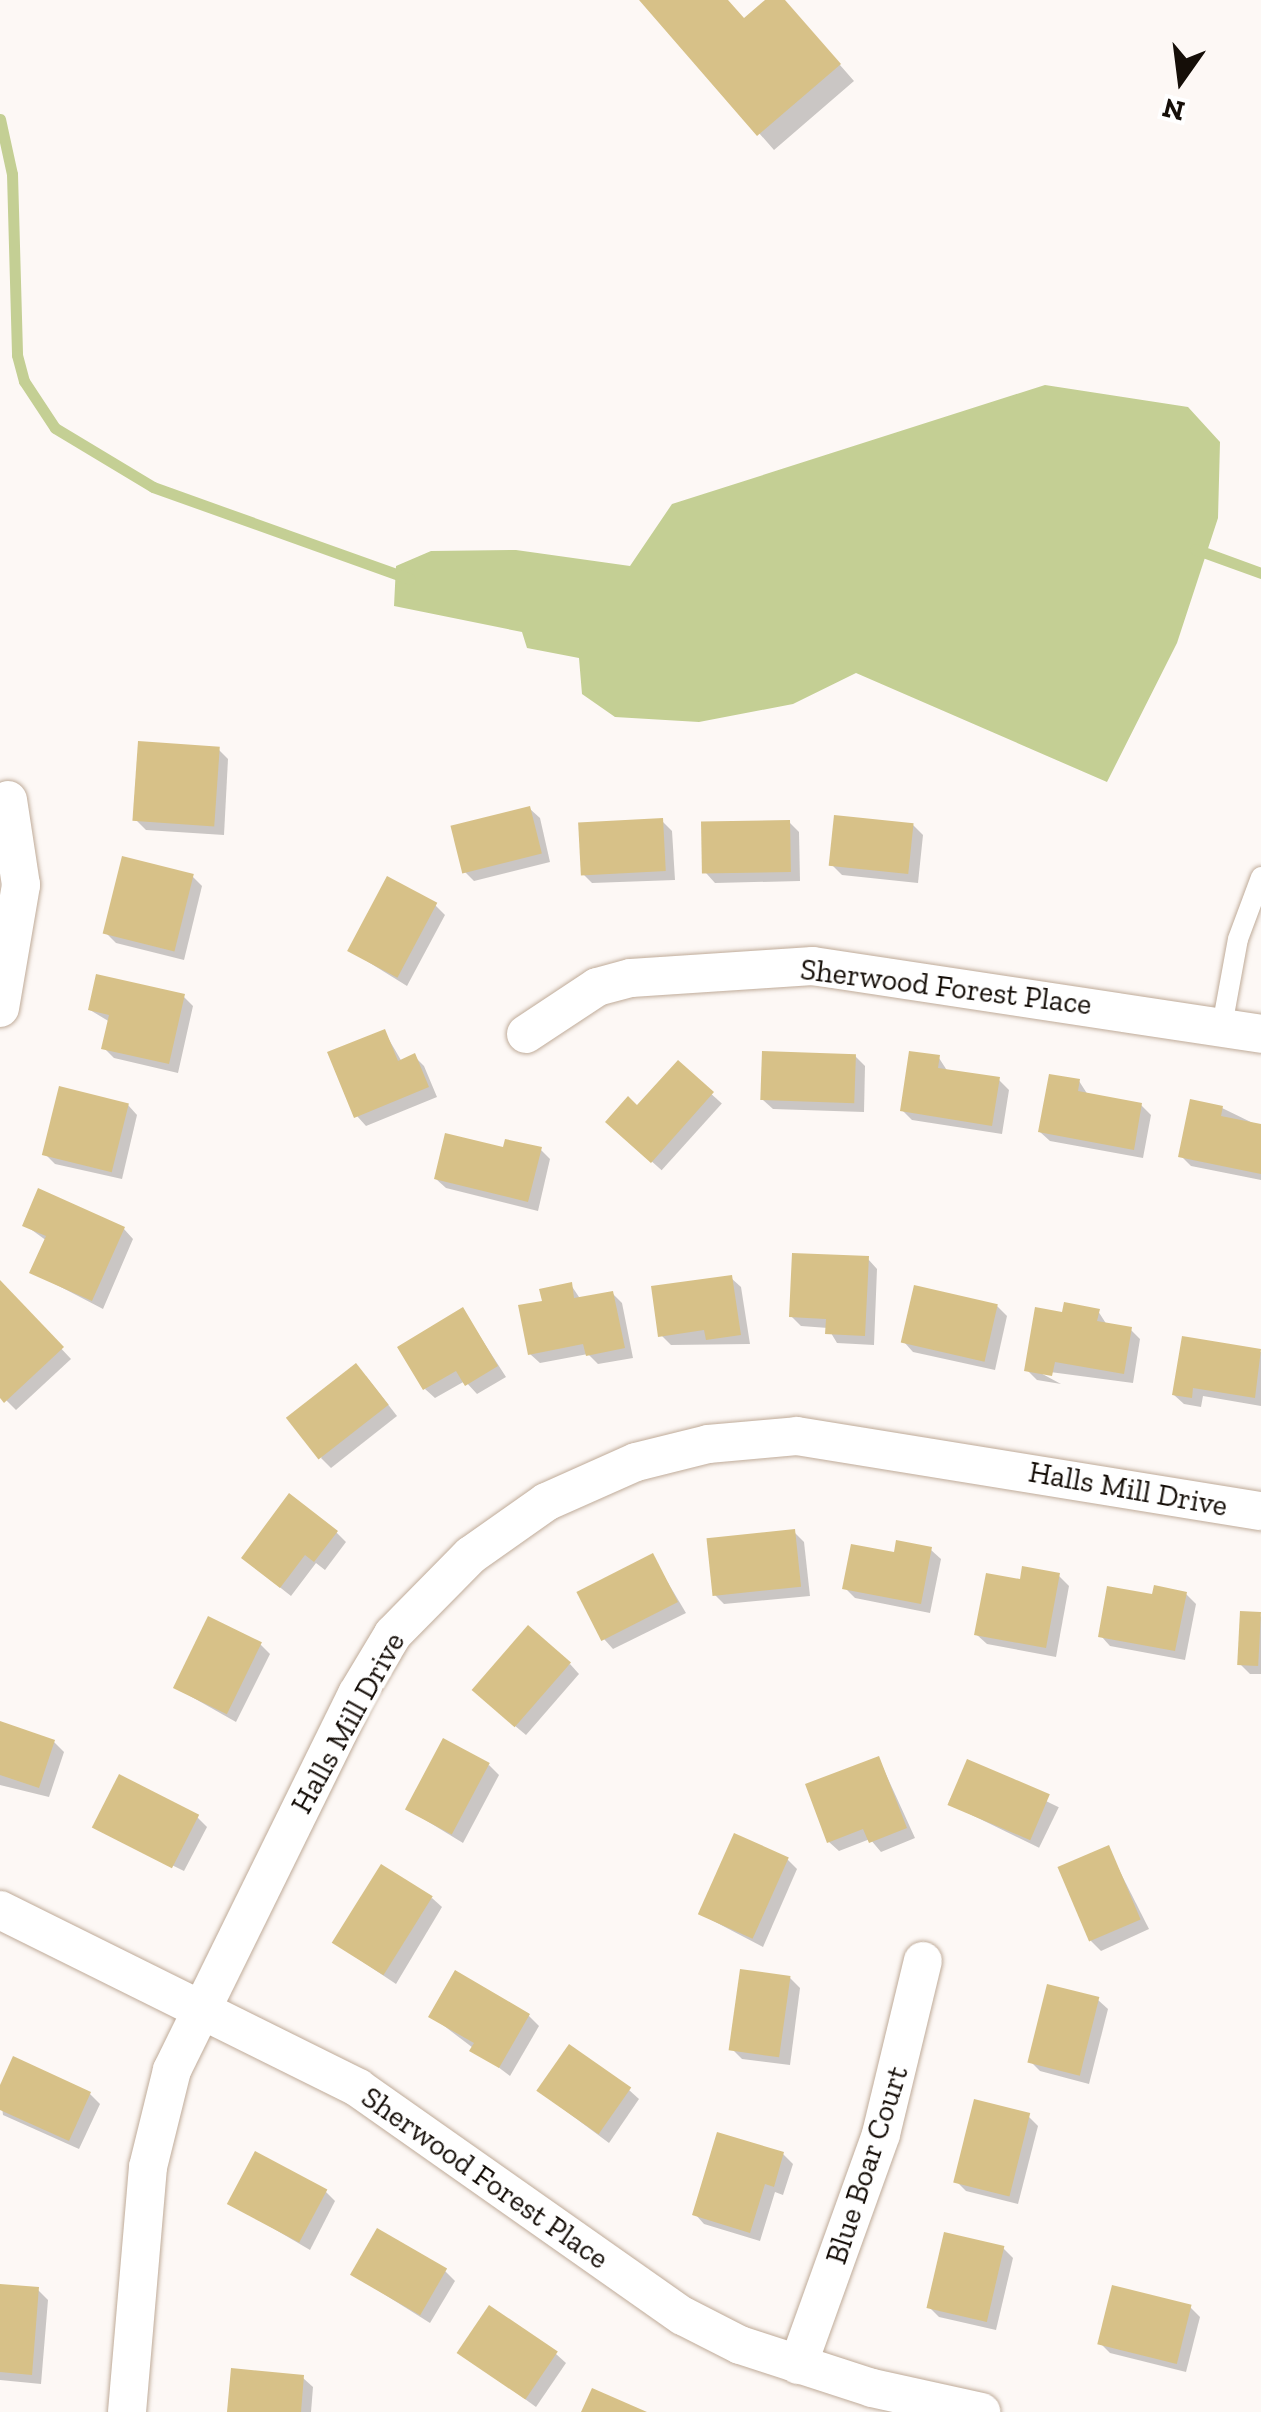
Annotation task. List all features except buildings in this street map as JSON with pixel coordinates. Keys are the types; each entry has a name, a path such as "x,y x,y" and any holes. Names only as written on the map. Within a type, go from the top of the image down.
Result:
{"street":[{"path":"0,1008 21,885 8,800"},
{"name":"Sherwood Forest Place","path":"526,1034 597,987 631,978 781,966 886,973 1261,1034"},
{"name":"Halls Mill Drive","path":"126,2412 148,2167 172,2070 198,2010 394,1634 471,1555 588,1481 708,1444 796,1436 1261,1511"},
{"name":"Sherwood Forest Place","path":"0,1910 358,2088 683,2316 798,2366 980,2412"},
{"name":"Blue Boar Court","path":"798,2366 881,2134 923,1960"}],"lane":[{"path":"1222,1026 1238,938 1261,877"}],"shaded area":[{"path":"1045,385 1188,407 1220,442 1218,518 1177,643 1107,782 856,673 793,704 699,722 615,717 582,694 579,658 527,648 522,632 394,606 396,566 431,551 516,550 630,566 672,504"}],"waterway":[{"path":"0,119 12,174 17,355 24,381 55,428 153,487 410,579"},
{"path":"1195,549 1261,573"}]}
